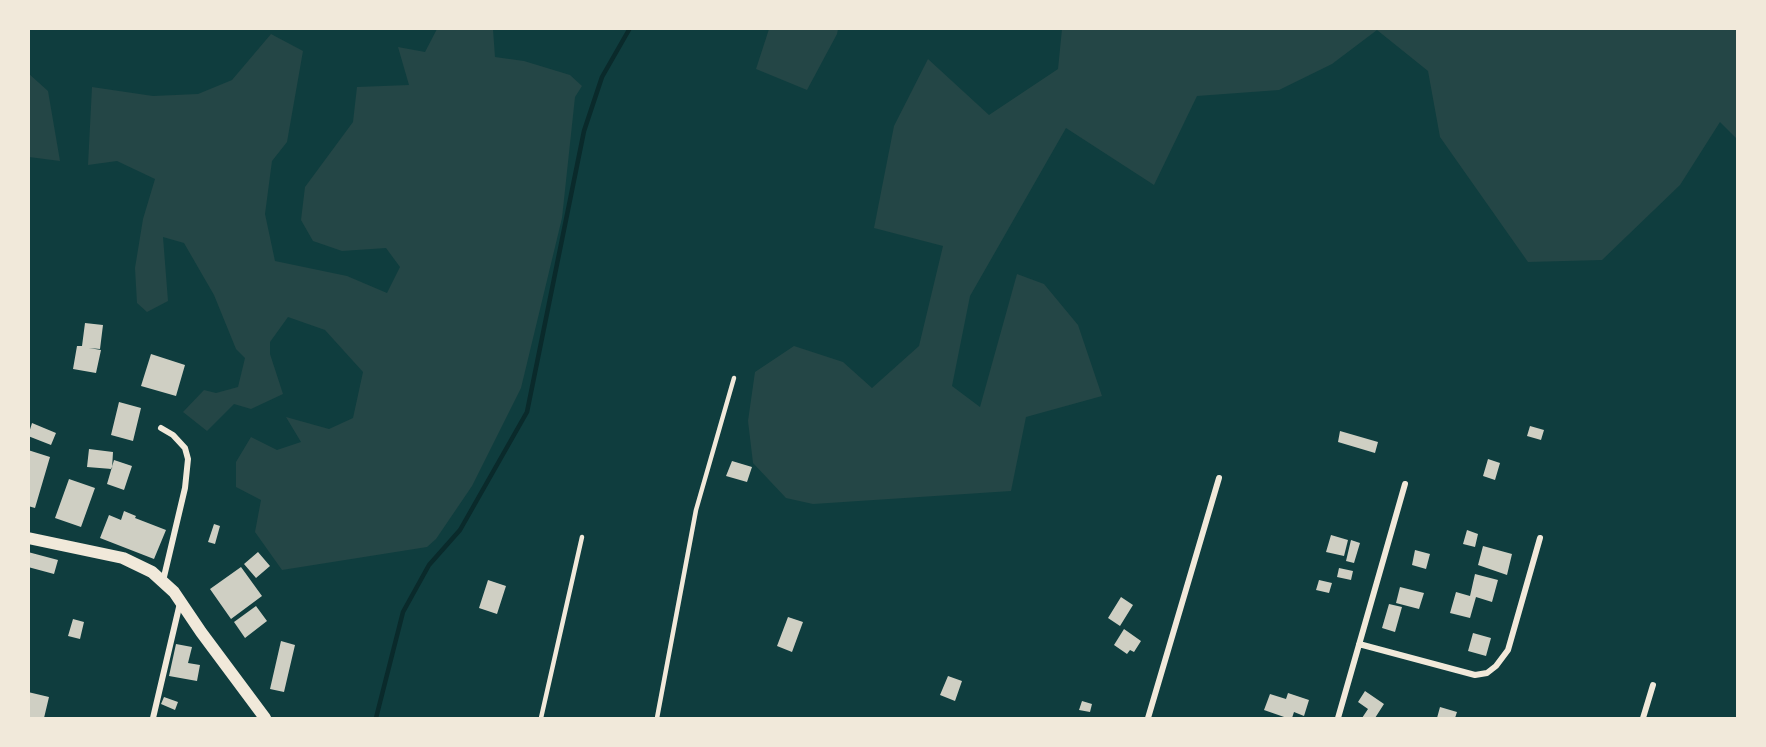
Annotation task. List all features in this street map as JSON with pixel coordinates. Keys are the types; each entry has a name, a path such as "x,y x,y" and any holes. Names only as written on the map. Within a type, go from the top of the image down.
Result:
{"main road":[{"path":"28,538 123,558 152,572 174,592 265,718"}],"street":[{"path":"161,428 173,435 184,448 188,459 185,488 163,581"},
{"path":"1148,718 1219,478"},
{"path":"1338,718 1405,484"},
{"path":"1359,644 1475,675 1487,673 1496,666 1508,650 1540,538"},
{"path":"153,718 180,602"},
{"path":"1643,718 1653,685"}],"lane":[{"path":"657,718 696,510 734,378"},
{"path":"541,718 582,537"}],"shaded area":[{"path":"437,29 493,29 495,57 524,61 570,75 582,86 575,97 562,218 521,388 472,486 436,539 427,547 282,570 255,532 261,500 236,487 236,462 251,437 277,450 301,442 286,417 329,429 353,418 363,372 325,330 288,317 270,342 270,354 283,394 251,409 234,404 207,431 183,412 204,390 216,393 238,387 245,358 236,349 214,295 184,243 163,237 168,301 147,312 137,303 135,268 143,219 155,179 117,161 88,165 92,87 153,96 198,94 232,80 271,34 303,51 287,142 272,161 265,214 275,261 347,276 387,293 400,267 386,248 342,251 313,241 301,220 305,187 353,122 357,87 409,85 398,47 425,52"},
{"path":"769,29 838,29 807,90 756,69"},
{"path":"1062,29 1737,29 1737,139 1720,122 1680,185 1602,260 1528,262 1440,137 1428,71 1377,30 1332,64 1279,90 1197,96 1154,185 1066,128 970,296 952,386 980,407 1017,274 1044,284 1078,325 1102,396 1026,417 1011,491 813,504 786,498 753,463 748,421 755,372 794,346 843,362 872,388 919,346 943,246 874,228 894,126 928,59 989,115 1058,69"},
{"path":"28,73 48,91 60,161 29,157"}],"building":[{"path":"85,323 103,325 100,349 89,348 101,350 96,373 73,369 77,346 82,346"},
{"path":"151,354 185,365 176,396 141,386"},
{"path":"119,402 141,408 133,441 111,435"},
{"path":"32,423 56,433 51,445 28,436"},
{"path":"1530,426 1544,430 1541,440 1527,436"},
{"path":"1340,431 1378,442 1375,453 1338,442"},
{"path":"89,449 113,452 112,469 87,467"},
{"path":"28,450 50,457 35,508 28,506"},
{"path":"1488,459 1500,463 1495,480 1483,476"},
{"path":"114,460 132,466 124,490 107,484"},
{"path":"732,461 752,467 747,482 726,476"},
{"path":"69,479 95,488 81,527 55,518"},
{"path":"124,511 136,516 135,518 166,530 154,559 100,538 109,515 121,520"},
{"path":"214,524 220,526 215,544 208,542"},
{"path":"1467,530 1478,534 1475,547 1463,544"},
{"path":"1331,535 1348,540 1344,556 1326,552"},
{"path":"1351,540 1360,543 1354,563 1346,561"},
{"path":"1483,546 1512,554 1507,575 1478,565"},
{"path":"1415,550 1430,554 1426,569 1412,565"},
{"path":"28,552 58,560 54,574 28,567"},
{"path":"258,552 270,566 256,578 244,564"},
{"path":"241,567 262,596 231,619 210,589"},
{"path":"1339,568 1353,571 1351,580 1337,577"},
{"path":"1475,574 1498,580 1492,602 1476,597 1470,618 1450,613 1456,592 1470,596"},
{"path":"488,580 506,586 497,614 479,608"},
{"path":"1319,580 1332,583 1329,593 1316,590"},
{"path":"1400,587 1424,593 1419,609 1396,603"},
{"path":"1121,597 1133,605 1120,626 1108,618"},
{"path":"1389,604 1402,607 1395,632 1382,628"},
{"path":"256,606 267,621 245,638 234,622"},
{"path":"788,617 803,622 792,652 777,646"},
{"path":"73,619 84,622 80,639 68,636"},
{"path":"1124,629 1141,641 1134,652 1130,650 1127,654 1114,645"},
{"path":"1473,633 1491,638 1486,656 1468,651"},
{"path":"281,641 295,645 284,692 270,689"},
{"path":"176,644 192,647 188,663 200,665 197,681 169,676"},
{"path":"948,676 962,681 955,701 940,695"},
{"path":"1365,691 1384,704 1375,718 1362,718 1368,709 1358,702"},
{"path":"28,692 49,697 44,718 28,718"},
{"path":"1288,693 1309,700 1304,716 1294,712 1292,718 1287,718 1264,710 1270,694 1286,699"},
{"path":"164,697 178,702 175,710 161,704"},
{"path":"1082,701 1092,704 1090,712 1079,710"},
{"path":"1440,707 1457,712 1455,718 1437,718"}],"waterway":[{"path":"376,718 403,612 429,565 460,530 527,412 584,131 602,77 630,28"}]}
